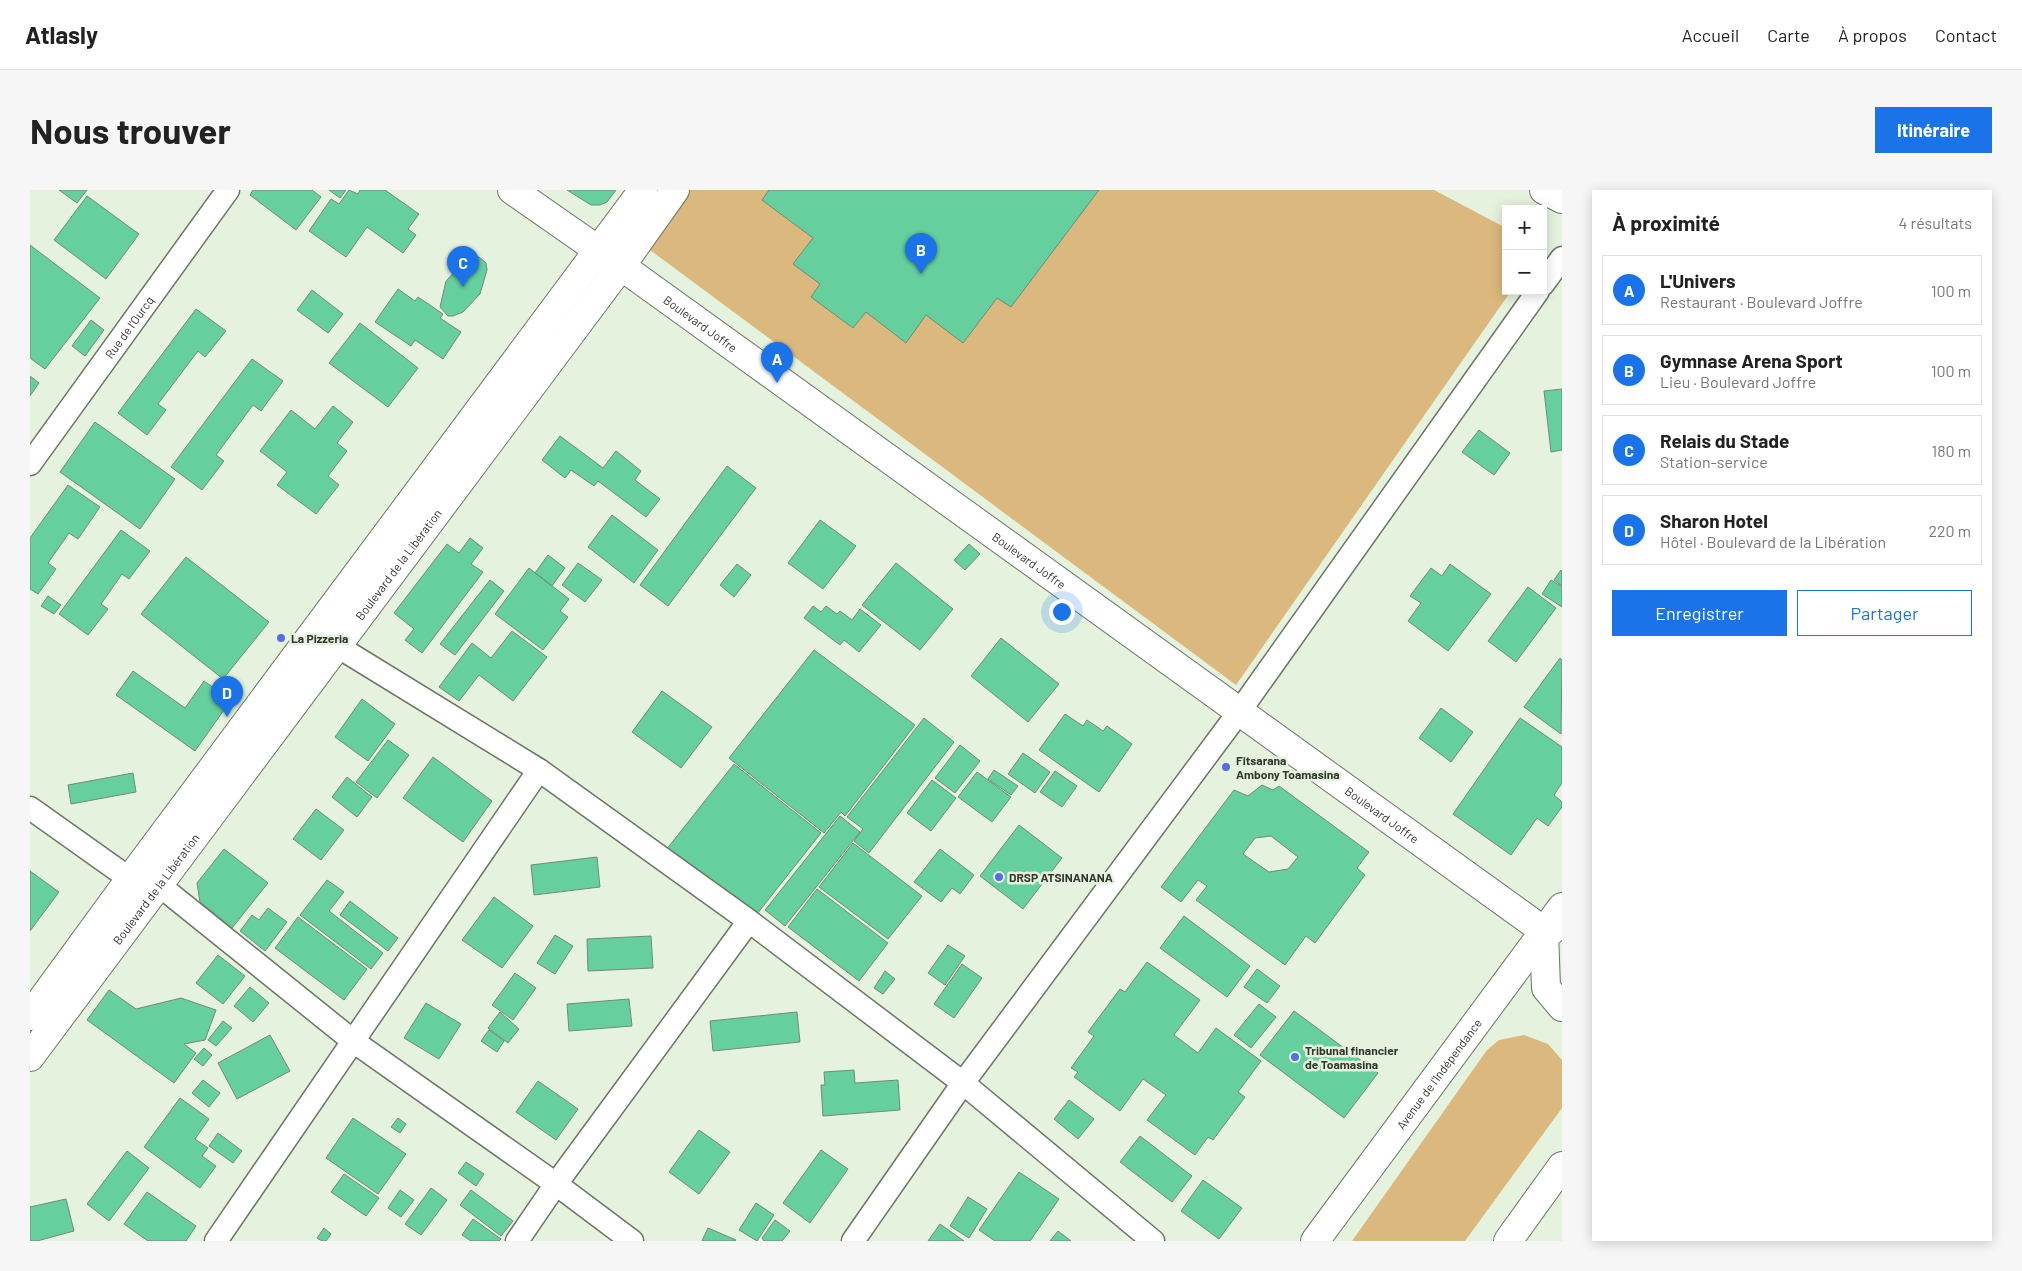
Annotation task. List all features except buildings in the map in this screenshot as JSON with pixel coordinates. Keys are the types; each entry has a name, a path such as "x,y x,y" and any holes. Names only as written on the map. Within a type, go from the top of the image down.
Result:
{"street":[{"name":"Rue de l'Ourcq","path":"30,464 228,190"},
{"name":"Boulevard Joffre","path":"512,190 610,258 1239,712 1553,931"},
{"name":"Boulevard de la Libération","path":"30,1057 337,646 610,258 643,190"},
{"name":"Boulevard de la Libération","path":"30,1016 316,629 610,258 675,190"},
{"path":"1544,190 1562,199"},
{"path":"1547,279 1562,258"},
{"path":"853,1241 963,1083 1239,712 1535,295"},
{"path":"316,629 337,646 539,770 749,922 963,1083 1153,1241"},
{"path":"216,1241 539,770"},
{"path":"30,808 130,879 159,885 326,1017 353,1041 556,1184 632,1241"},
{"name":"Avenue de l'Indépendance","path":"1315,1241 1553,931 1562,907"},
{"path":"517,1241 556,1184 749,922"},
{"path":"1553,931 1546,988 1562,1007"},
{"path":"1508,1241 1562,1166"}],"shaded area":[{"path":"688,190 1434,190 1502,226 1502,295 1508,295 1236,685 646,247"},
{"path":"1524,1035 1548,1044 1562,1060 1562,1108 1465,1241 1352,1241 1487,1050 1499,1040"}],"place":[{"name":"Gymnase Arena Sport","path":"921,274"},
{"name":"Relais du Stade","path":"463,287"},
{"name":"L'Univers","path":"777,383"},
{"name":"La Pizzeria","path":"281,638"},
{"name":"Sharon Hotel","path":"227,717"},
{"name":"Fitsarana Ambony Toamasina","path":"1226,767"},
{"name":"DRSP ATSINANANA","path":"999,877"},
{"name":"Tribunal financier de Toamasina","path":"1295,1057"}]}
